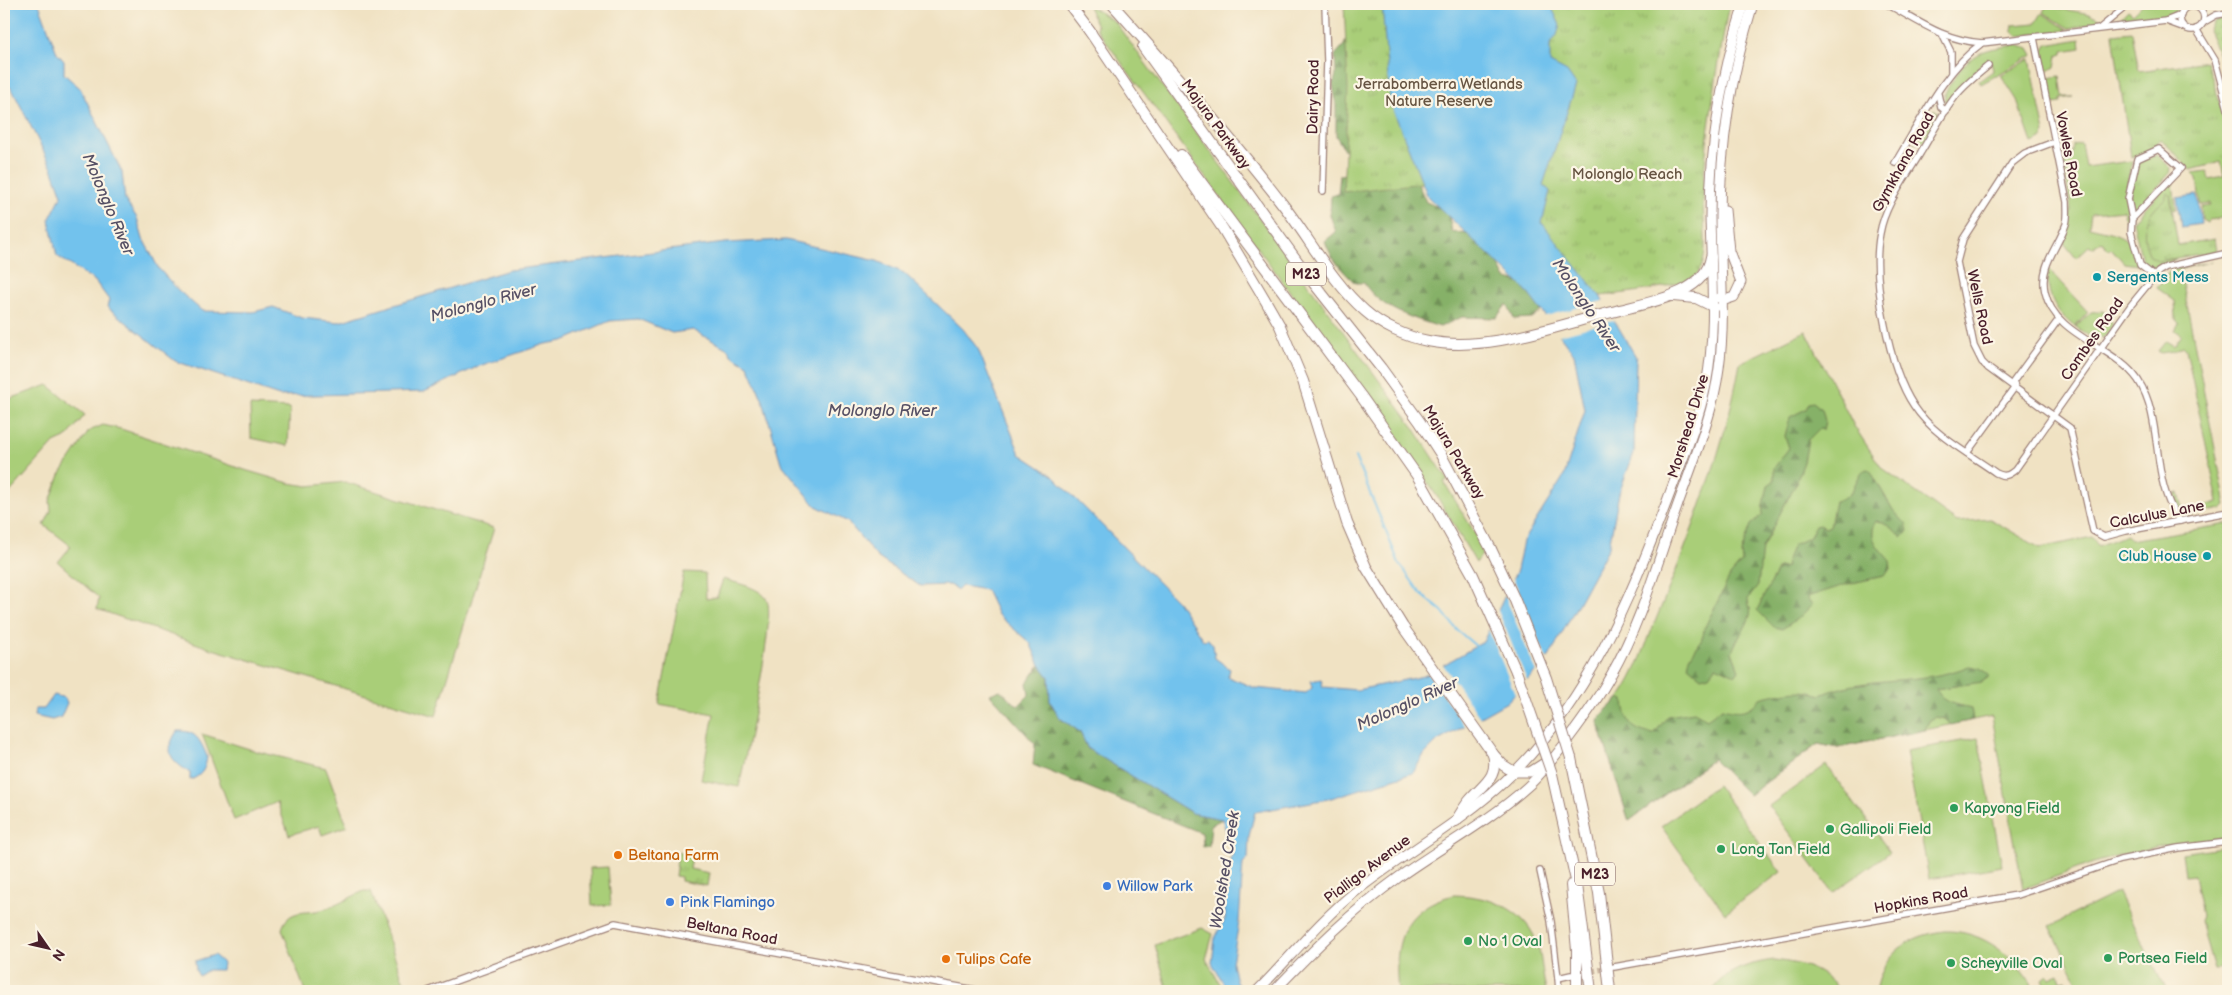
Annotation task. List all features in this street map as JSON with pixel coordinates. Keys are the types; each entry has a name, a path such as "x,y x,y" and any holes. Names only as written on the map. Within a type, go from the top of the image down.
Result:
{"highway":[{"name":"M23","path":"1069,4 1392,438 1432,500 1473,575 1516,671 1552,774 1566,829 1582,912 1590,991"},
{"path":"1112,4 1229,139 1285,208 1346,291 1367,313 1408,336 1429,342 1476,344 1533,332 1672,296 1703,278 1708,270 1711,257"},
{"name":"Majura Parkway","path":"1112,4 1308,276 1381,368 1420,422 1440,453 1491,549 1514,598 1546,678 1570,758 1599,892 1610,991"},
{"path":"1088,29 1223,229 1280,326 1303,381 1356,545 1378,589 1493,754 1503,765 1514,772"},
{"path":"1672,296 1696,298 1714,307"},
{"path":"1456,821 1470,799 1491,779 1495,766 1493,754"},
{"path":"1566,829 1576,950 1577,991"}],"main road":[{"name":"Morshead Drive","path":"1505,781 1542,742 1579,691 1611,636 1631,594 1700,409 1711,356 1714,307 1711,257 1711,181 1716,125 1732,44 1744,4"},
{"name":"Morshead Drive","path":"1527,788 1557,754 1612,674 1638,618 1708,415 1719,371 1723,331 1721,178 1732,90 1753,4"},
{"path":"1713,293 1723,300 1736,295 1741,280 1730,251 1721,178"},
{"path":"1714,307 1721,319 1723,331"},
{"path":"1514,772 1525,773 1533,770 1557,754"},
{"name":"Pialligo Avenue","path":"1257,991 1338,906 1386,869 1456,821 1505,781"},
{"name":"Pialligo Avenue","path":"1275,990 1312,951 1370,899 1486,819 1527,788"}],"street":[{"name":"Dairy Road","path":"1323,191 1327,61 1325,4"},
{"path":"1887,4 1942,35 1960,41 1982,44 2166,21 2181,15 2189,5 2216,15"},
{"path":"1904,13 1910,4"},
{"path":"2098,29 2129,4"},
{"path":"2201,9 2204,22"},
{"path":"2196,30 2204,22 2216,15 2228,13"},
{"path":"2181,15 2182,24 2187,29"},
{"path":"2166,21 2187,29 2196,30"},
{"path":"2196,30 2215,60 2228,109"},
{"path":"1942,35 1951,52 1951,74"},
{"name":"Vowles Road","path":"2034,38 2067,202 2067,222 2047,264 2043,278 2047,300 2059,319 2127,368 2143,388 2166,494 2170,507 2180,521"},
{"path":"1895,163 1951,74 1963,59 1982,44"},
{"name":"Gymkhana Road","path":"1988,66 1957,94 1891,202 1884,219 1877,250 1877,277 1896,372 1915,408 1935,430 2003,476"},
{"path":"1938,94 1941,107 1946,111"},
{"name":"Wells Road","path":"2054,142 2025,154 2012,163 1963,239 1958,251 1957,262 1974,346 1982,362 2067,424 2072,433 2093,531"},
{"path":"2132,219 2181,168 2159,150 2136,159 2128,199 2132,219 2131,232 2140,266 2154,276"},
{"name":"Combes Road","path":"2003,476 2009,475 2015,470 2154,276 2166,267 2228,253"},
{"path":"1967,453 2014,387 2013,382 2059,319"},
{"name":"Calculus Lane","path":"2093,531 2104,537 2126,531 2228,512"},
{"name":"Hopkins Road","path":"1614,968 2018,895 2120,860 2178,848 2228,842"},
{"path":"1540,871 1551,921 1559,991"},
{"name":"Beltana Road","path":"428,991 615,922 981,991"},
{"path":"1558,978 1571,975"}],"green space":[{"path":"1087,4 1115,22 1414,428 1448,480 1444,482 1485,550 1476,563 1438,498 1399,440 1096,28 1097,26"},
{"path":"1344,4 1731,4 1727,14 1708,131 1703,202 1705,251 1701,269 1696,275 1678,283 1635,292 1600,296 1485,176 1343,192 1348,89"},
{"path":"2143,4 2180,4 2175,12 2169,15 2123,21 2122,16 2128,10 2133,14"},
{"path":"2047,5 2090,14 2103,20 2070,29 2043,12"},
{"path":"2042,13 2068,30 2018,36 2012,31 2013,25 2036,23"},
{"path":"2228,18 2228,88 2221,64 2223,63 2208,30 2214,21"},
{"path":"1350,29 1426,202 1448,211 1452,232 1473,235 1493,254 1506,279 1526,283 1541,311 1532,318 1514,319 1507,304 1496,318 1462,317 1440,327 1408,316 1388,306 1379,300 1364,283 1355,283 1334,259 1325,241 1336,232 1330,215 1331,196 1338,194 1340,175 1362,170 1346,153 1336,136 1336,102 1333,85 1336,75 1335,55 1344,45"},
{"path":"2132,32 2139,71 2206,61 2223,117 2228,175 2224,176 2221,162 2191,170 2161,139 2150,151 2131,157 2113,34"},
{"path":"2080,39 2081,48 2063,51 2063,54 2057,56 2055,67 2047,72 2043,52 2047,45"},
{"path":"2020,45 2029,48 2033,55 1981,84 1979,81 1993,71 1992,64 1984,61 1948,102 1945,102 1945,93 1948,88 1960,70 1973,57 1989,50"},
{"path":"2030,59 2045,133 2041,139 2032,143 2017,100 2001,75"},
{"path":"2060,76 2063,97 2073,97 2061,99 2061,103 2053,104 2048,78"},
{"path":"1934,109 1938,112 1937,120 1924,142 1913,143"},
{"path":"2081,143 2085,167 2132,161 2127,185 2128,221 2125,221 2124,210 2091,213 2089,227 2114,233 2128,241 2136,255 2137,265 2124,263 2111,248 2109,250 2101,241 2092,248 2089,246 2076,258 2064,243 2071,210 2064,161 2071,158 2073,145"},
{"path":"2157,155 2171,168 2170,173 2138,209 2133,209 2130,191 2138,161"},
{"path":"2207,171 2209,179 2228,175 2228,217 2209,220 2207,223 2202,220 2201,206 2210,205 2210,203 2200,204 2197,178 2192,173"},
{"path":"2173,183 2176,209 2173,210 2170,195 2154,209 2159,261 2176,259 2153,271 2142,261 2133,221 2167,184"},
{"path":"2167,193 2170,195 2178,245 2215,239 2217,251 2159,261 2150,256 2145,237 2146,225 2151,213 2164,200"},
{"path":"2213,261 2180,269 2226,505 2222,509 2185,516 2178,510 2175,494 2179,493 2184,512 2218,502 2186,349 2183,346 2174,351 2161,353 2158,351 2166,341 2174,346 2182,335 2175,330 2179,323 2176,320 2175,301 2157,288 2169,271"},
{"path":"2048,269 2088,312 2075,327 2062,315 2053,302 2048,286"},
{"path":"2104,311 2113,325 2105,337 2093,339 2076,327 2091,312"},
{"path":"1806,331 1854,426 1881,467 1957,522 1990,519 2040,548 2092,537 2098,546 2127,535 2130,540 2228,524 2228,837 2154,847 2093,863 2023,889 1992,716 1838,748 1818,744 1749,795 1713,759 1629,821 1598,722 1626,688 1641,658 1682,556 1716,460 1740,363"},
{"path":"48,385 85,415 67,437 54,443 4,499 4,401"},
{"path":"1813,402 1822,409 1825,421 1823,430 1819,429 1808,440 1804,462 1795,485 1762,548 1758,586 1748,599 1750,615 1732,652 1739,670 1735,675 1716,666 1709,675 1701,677 1688,666 1691,656 1702,639 1704,629 1730,576 1742,562 1741,553 1751,525 1763,514 1768,485 1774,481 1774,468 1789,448 1785,436 1790,417 1806,409 1809,403"},
{"path":"250,406 290,408 288,446 251,438"},
{"path":"103,425 121,429 289,483 308,486 345,482 494,528 436,716 209,648 97,609 99,598 58,562 71,546 44,525 51,511 50,501 60,475 89,431"},
{"path":"1866,469 1870,470 1893,510 1906,524 1908,531 1903,537 1883,522 1876,521 1873,533 1874,538 1878,547 1890,561 1891,569 1884,576 1848,584 1807,597 1812,605 1800,617 1782,629 1774,627 1757,610 1778,568 1787,567 1786,562 1793,545 1810,537 1815,526 1820,525 1825,528 1830,526 1835,501 1851,493 1861,474"},
{"path":"684,572 705,573 706,599 717,597 723,579 754,589 767,600 769,613 764,660 739,787 701,780 714,714 659,704"},
{"path":"1040,665 1049,677 1050,701 1060,718 1080,732 1088,749 1192,813 1222,819 1211,825 1209,846 1203,847 1202,833 1033,765 1035,744 990,694 1000,690 1018,706 1029,695 1027,683"},
{"path":"1969,666 1980,668 1990,676 1982,682 1936,689 1947,701 1971,708 1973,720 1951,725 1945,719 1935,717 1929,721 1925,730 1838,748 1818,744 1749,795 1713,759 1629,821 1598,722 1607,709 1620,698 1624,700 1626,714 1631,724 1640,731 1654,734 1668,716 1694,712 1707,719 1722,708 1734,710 1748,709 1760,698 1776,694 1806,691 1821,695 1857,684 1933,676"},
{"path":"202,734 259,752 326,768 347,826 322,835 319,826 289,835 277,802 234,820"},
{"name":"Kapyong Field","path":"1978,738 2002,866 1929,879 1906,751"},
{"name":"Gallipoli Field","path":"1826,765 1890,852 1833,893 1769,806"},
{"name":"Long Tan Field","path":"1717,785 1781,872 1725,913 1661,826"},
{"path":"2228,846 2228,968 2214,969 2200,921 2202,916 2194,875 2185,876 2182,853"},
{"path":"678,852 692,855 690,869 709,873 707,886 681,881 681,877 675,876"},
{"path":"608,867 611,905 592,906 590,868"},
{"path":"364,891 371,891 406,988 398,991 305,991 282,929 285,922 298,913 326,909"},
{"name":"Portsea Field","path":"2118,892 2166,991 2082,991 2050,926"},
{"name":"No 1 Oval","path":"1454,895 1481,898 1494,902 1506,907 1526,924 1534,935 1539,949 1546,991 1398,991 1397,957 1405,929 1423,908"},
{"path":"1202,928 1213,934 1206,959 1224,991 1168,991 1155,945"},
{"name":"Scheyville Oval","path":"1944,931 1972,935 1997,948 2018,967 2035,991 1876,991 1885,966 1899,949 1919,937"},
{"path":"1774,960 1811,968 1826,977 1841,991 1712,991 1724,978 1739,969"},
{"path":"2059,974 2061,981 2065,980 2070,991 2048,991 2043,979 2048,975 2050,978"}],"water":[{"name":"Molonglo River","path":"4,4 39,4 57,53 64,61 64,74 80,88 122,172 125,200 137,218 143,239 159,269 178,290 202,311 253,312 273,307 302,318 339,322 509,270 725,243 786,240 877,261 904,273 963,329 978,349 1020,454 1052,475 1178,602 1203,640 1208,639 1213,645 1215,658 1230,669 1228,677 1255,688 1306,693 1312,688 1311,681 1321,679 1323,687 1357,690 1424,676 1483,642 1517,570 1523,541 1564,476 1585,410 1574,354 1524,288 1428,197 1390,102 1382,4 1558,4 1552,8 1560,25 1557,35 1550,45 1550,63 1567,72 1576,85 1543,185 1550,191 1542,223 1600,296 1636,357 1634,453 1619,493 1609,547 1549,657 1507,702 1438,741 1423,756 1413,773 1328,799 1255,812 1249,836 1248,859 1243,864 1239,922 1232,963 1236,982 1242,991 1228,991 1212,963 1215,938 1225,919 1225,886 1233,852 1222,819 1192,813 1088,749 1080,732 1060,718 1050,701 1049,677 1040,665 1030,643 998,615 986,590 962,586 958,590 949,585 920,586 877,557 848,522 816,506 781,463 763,401 748,365 731,355 728,349 693,330 672,333 638,319 610,321 563,341 545,344 479,366 424,392 279,396 175,361 107,307 109,300 95,281 57,256 49,220 62,195 52,168 13,91 4,80"},
{"path":"2197,195 2201,224 2181,227 2177,198"},
{"path":"54,695 65,698 67,703 61,717 52,720 34,716 35,709 44,709"},
{"path":"177,731 193,734 202,745 207,756 203,771 190,780 190,773 178,764 171,755 170,745"},
{"path":"214,955 223,963 222,970 208,970 199,976 196,971 195,961"}],"pier":[{"path":"1606,300 1617,320 1556,336 1542,317"},
{"path":"1512,575 1548,662 1537,674 1503,591"},
{"path":"1496,606 1528,683 1516,696 1487,626"},
{"path":"1442,663 1481,719 1466,728 1427,672"}],"waterway":[{"path":"1355,457 1399,563 1421,594 1442,611 1457,630 1477,647"}],"tunnel":[{"path":"1574,974 1610,968"}],"place":[{"name":"Sergents Mess","path":"2097,277"},
{"name":"Club House","path":"2207,556"},
{"name":"Kapyong Field","path":"1954,808"},
{"name":"Gallipoli Field","path":"1830,829"},
{"name":"Long Tan Field","path":"1721,849"},
{"name":"Beltana Farm","path":"618,855"},
{"name":"Willow Park","path":"1107,886"},
{"name":"Pink Flamingo","path":"670,902"},
{"name":"No 1 Oval","path":"1468,941"},
{"name":"Portsea Field","path":"2108,958"},
{"name":"Tulips Cafe","path":"946,959"},
{"name":"Scheyville Oval","path":"1951,963"}],"park label":[{"name":"Jerrabomberra Wetlands Nature Reserve","path":"1439,92"},
{"name":"Molonglo Reach","path":"1627,174"}],"water label":[{"name":"Woolshed Creek","path":"1224,870"}]}
